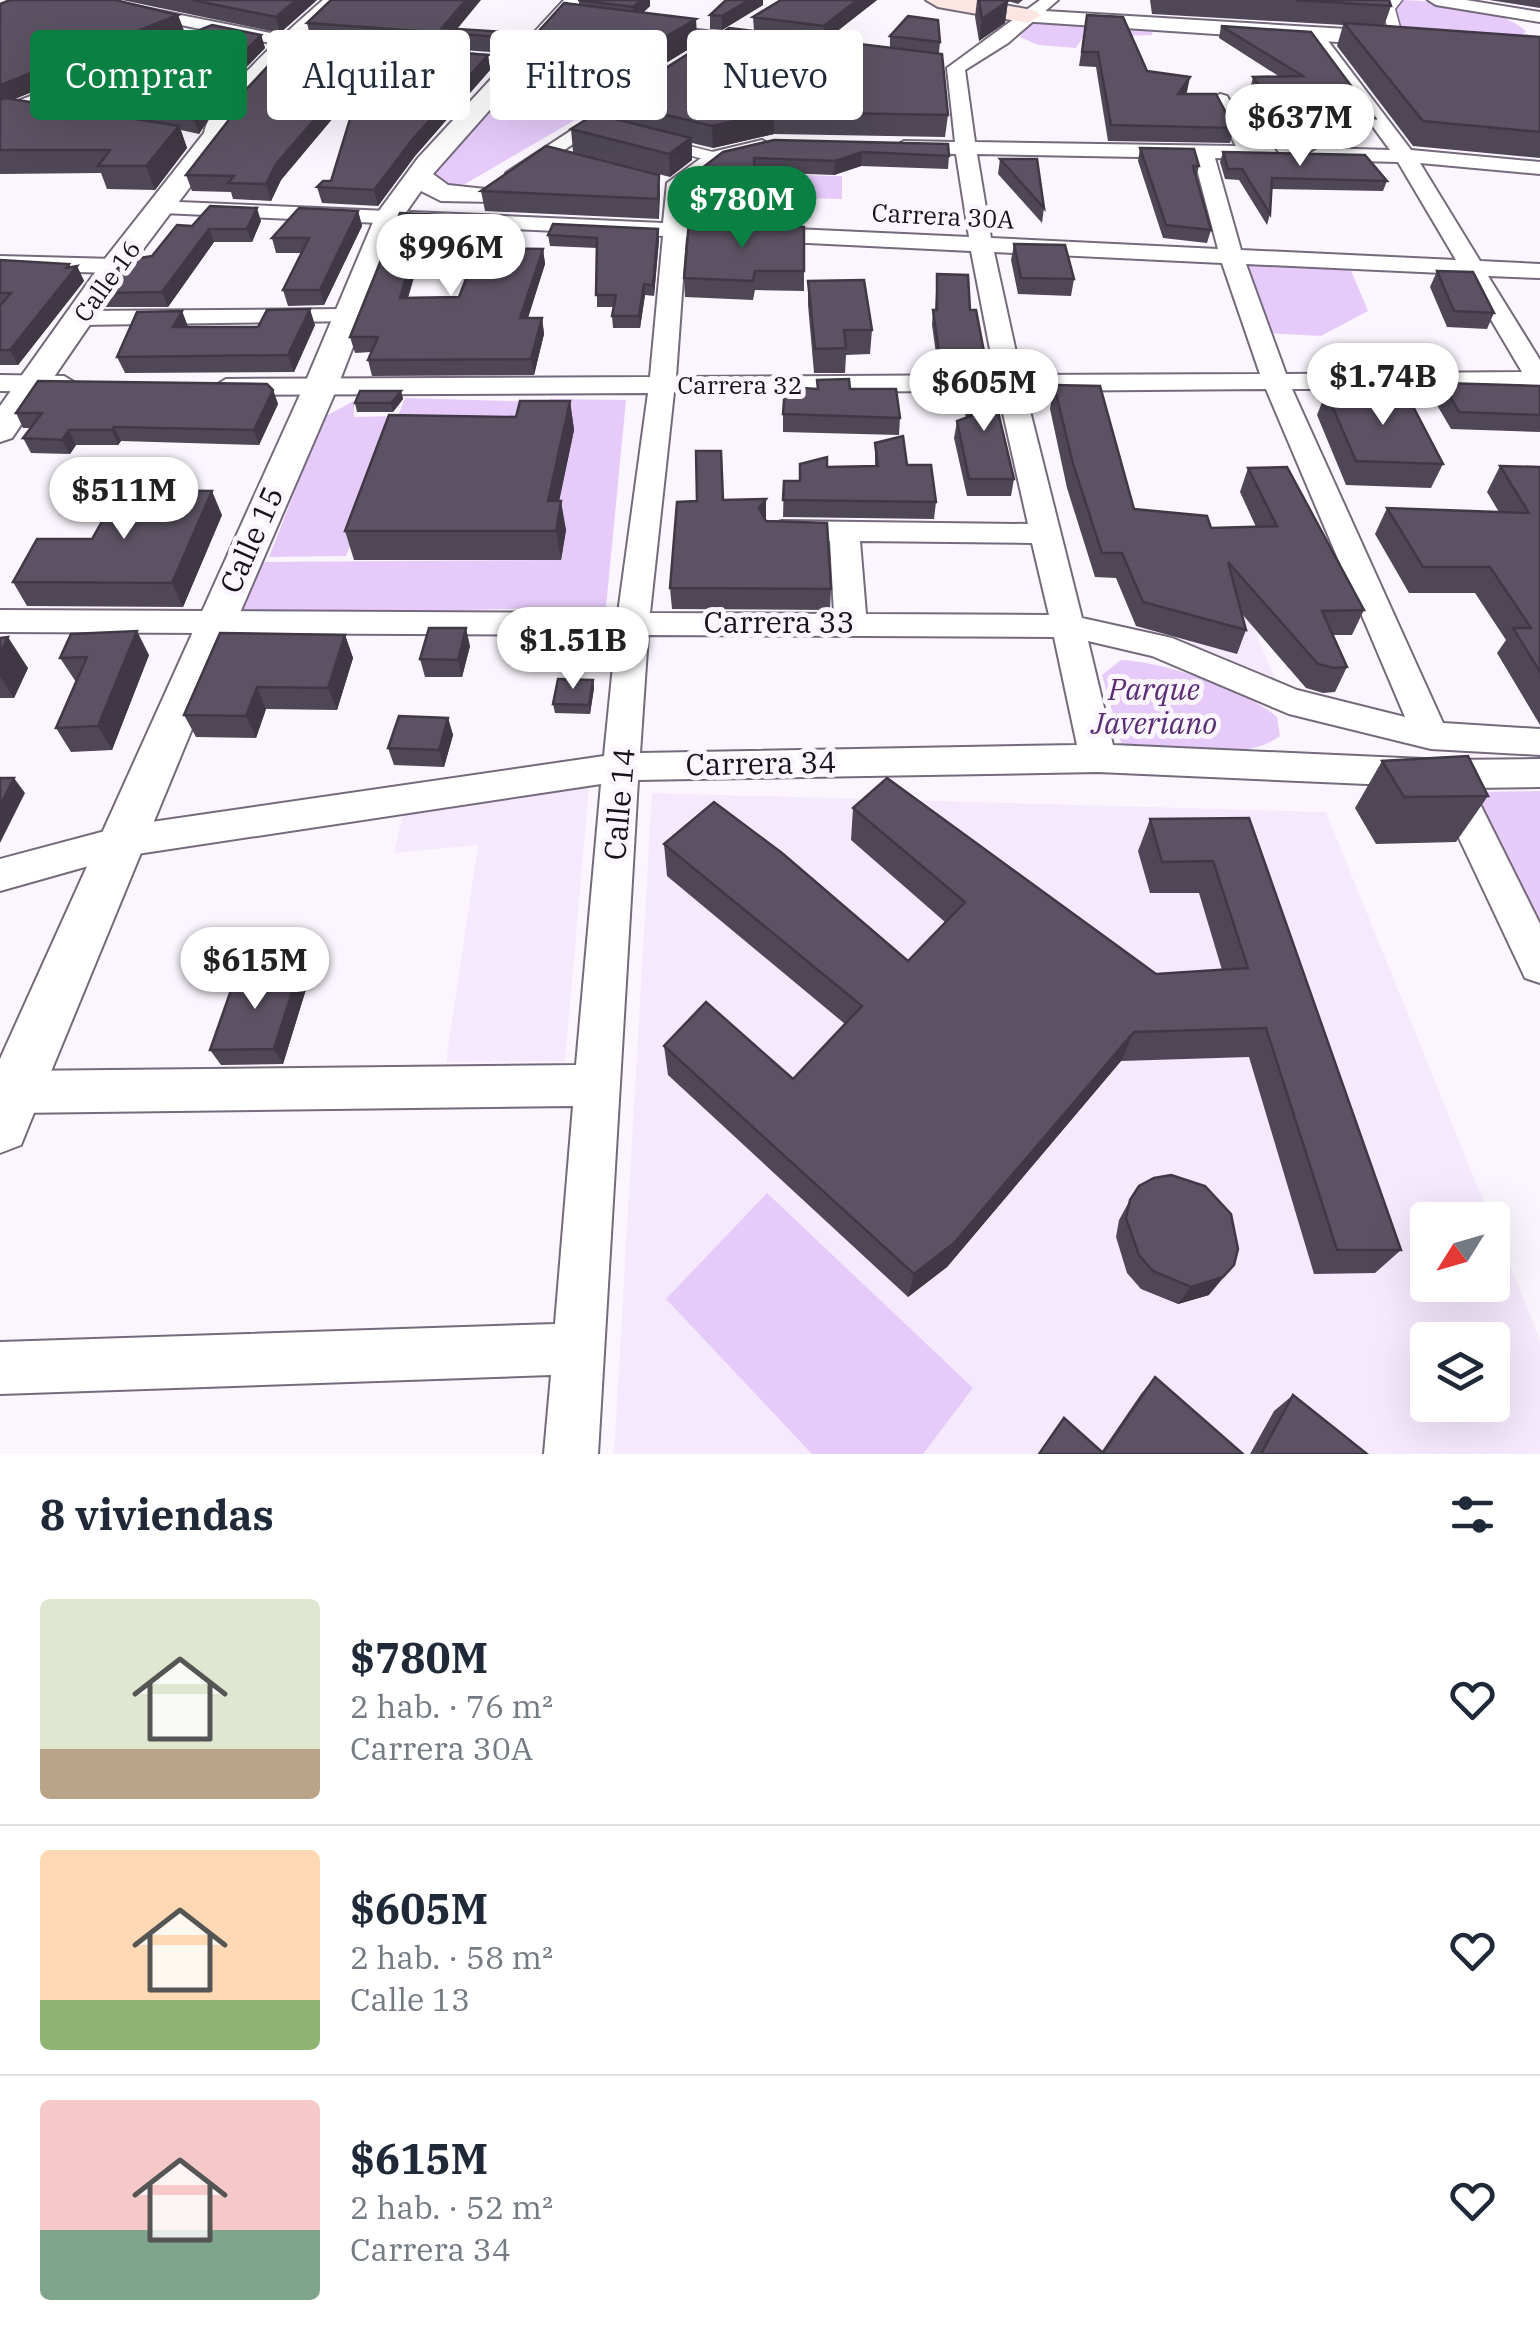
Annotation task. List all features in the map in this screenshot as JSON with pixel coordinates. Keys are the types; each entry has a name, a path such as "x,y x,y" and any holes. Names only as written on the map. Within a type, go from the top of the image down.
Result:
{"main road":[{"path":"938,0 1039,9"},
{"path":"983,0 1039,9"}],"street":[{"path":"80,0 267,40"},
{"name":"Calle 16","path":"309,30 335,0"},
{"name":"Calle 16","path":"315,30 352,0"},
{"path":"1396,0 1388,9 1408,39"},
{"path":"1436,0 1540,17"},
{"path":"1098,758 1009,383 946,67 1039,9 1408,39"},
{"path":"1492,9 1526,22 1532,36"},
{"path":"742,30 755,22"},
{"path":"632,27 687,33"},
{"path":"210,30 215,28"},
{"path":"1312,34 1404,156 1540,380"},
{"name":"Calle 16","path":"0,431 115,266 163,206 219,120 267,73"},
{"path":"452,218 544,154 594,127 668,74"},
{"name":"Calle 15","path":"7,1108 215,622 320,388 390,215 418,176 490,93"},
{"path":"1220,100 1250,153"},
{"path":"4,111 30,101"},
{"path":"4,111 30,114"},
{"path":"641,138 715,157"},
{"name":"Calle 14","path":"571,1454 595,1086 633,622 664,385 675,231 665,185 715,157 755,147 792,145"},
{"path":"887,146 1404,156 1540,168"},
{"path":"1203,152 1232,256 1275,380 1431,736"},
{"path":"544,154 581,163"},
{"path":"418,176 441,194 485,196"},
{"name":"Carrera 30A","path":"163,206 1540,271"},
{"path":"0,263 115,266"},
{"path":"79,318 347,316"},
{"name":"Carrera 32","path":"205,386 1540,380"},
{"path":"0,383 90,385"},
{"path":"777,531 1046,534"},
{"path":"844,532 851,624"},
{"name":"Carrera 33","path":"0,621 1069,626 1160,646 1288,702 1431,736 1540,742"},
{"path":"1288,702 1304,712 1312,732 1302,756 1292,765"},
{"name":"Carrera 34","path":"0,875 124,841 623,767 1098,758 1446,774 1540,772"},
{"path":"1446,774 1540,965"},
{"path":"7,1108 595,1086"},
{"path":"0,1368 578,1349"}],"shaded area":[{"path":"1118,584 1236,586 1277,683 1170,646 1166,633 1139,633"},
{"path":"590,776 565,1061 446,1062 478,845 394,853 405,804"},
{"path":"652,793 1326,812 1484,1202 1410,1202 1410,1302 1510,1302 1510,1266 1540,1341 1540,1454 614,1454"}],"green space":[{"path":"1394,0 1445,3 1482,11 1526,31 1519,39 1377,34"},
{"path":"1033,20 1149,26 1153,30 1152,35 1083,37 1076,48 1038,45 1020,37"},
{"path":"490,99 490,120 575,120 465,184 446,187 432,182 432,170"},
{"path":"798,175 842,176 842,199 798,198"},
{"path":"1244,262 1350,268 1368,311 1321,336 1266,333"},
{"path":"405,398 543,402 538,425 392,444 346,556 269,557 324,417 354,401 354,417 398,416"},
{"path":"550,399 626,400 606,607 234,615 258,562 561,560 565,530 544,430"},
{"name":"Parque Javeriano","path":"1121,660 1181,672 1225,687 1277,717 1280,736 1265,744 1227,752 1122,746 1102,675"},
{"path":"1540,791 1540,923 1472,792"},
{"path":"767,1193 973,1388 923,1454 812,1454 666,1299"}],"building":[{"path":"10,0 115,0 178,15 140,30 30,30 30,73 0,85 0,4"},
{"path":"192,0 296,0 276,17"},
{"path":"331,0 466,0 442,28 490,31 490,36 470,35 470,30 307,23"},
{"path":"578,0 641,0 633,7"},
{"path":"726,0 749,0 722,16 710,15"},
{"path":"781,0 857,0 824,26 753,17"},
{"path":"979,0 1003,0 1008,1 982,19"},
{"path":"1296,0 1389,0 1391,6"},
{"path":"564,3 696,19 667,36 667,30 540,30"},
{"path":"1087,15 1123,17 1147,71 1190,77 1178,94 1216,94 1234,128 1111,125 1098,52 1082,52"},
{"path":"908,16 938,20 940,42 890,36"},
{"path":"1344,23 1540,37 1540,132 1423,121"},
{"path":"212,25 236,30 200,30"},
{"path":"1221,26 1311,32 1375,118 1336,116 1350,133 1263,131 1243,98 1269,98 1253,77 1303,76"},
{"path":"247,32 261,35 247,49"},
{"path":"863,44 942,54 948,115 863,114"},
{"path":"470,54 488,55 470,75"},
{"path":"687,55 687,120 667,115 667,67"},
{"path":"267,67 267,120 314,120 276,164 266,184 228,183 234,176 186,175 228,120 247,120 247,89"},
{"path":"0,100 30,102 30,120 142,120 179,126 146,166 98,166 110,150 0,150"},
{"path":"350,120 430,120 374,190 317,187 323,181 331,181"},
{"path":"585,120 619,120 691,138 669,154 571,129"},
{"path":"687,120 739,120 712,126"},
{"path":"774,140 948,144 949,156 862,152 835,161 754,158 756,210 689,207 689,178 723,152"},
{"path":"546,146 659,175 658,199 481,191"},
{"path":"1140,148 1194,149 1199,166 1193,166 1211,230 1166,225"},
{"path":"1223,152 1365,155 1387,181 1272,178 1270,214 1242,169 1228,169"},
{"path":"1000,159 1037,159 1044,208"},
{"path":"210,206 257,208 247,229 209,229 162,292 100,293 123,261 152,256 177,225 192,226"},
{"path":"299,208 358,211 320,290 283,290 309,238 272,238"},
{"path":"400,213 485,217 474,243 416,242 400,298 459,297 478,248 543,249 520,318 542,318 531,359 368,360 378,337 350,337"},
{"path":"689,222 804,227 804,271 755,271 753,281 684,278"},
{"path":"553,224 658,229 653,285 644,284 639,316 612,316 616,295 596,295 597,238 548,235"},
{"path":"1014,244 1065,245 1074,279 1021,278"},
{"path":"0,260 77,266 10,350 0,350 0,306 11,293 0,293"},
{"path":"1437,271 1473,272 1494,313 1454,311"},
{"path":"937,274 968,275 970,310 976,310 985,357 939,353 933,310 937,310"},
{"path":"864,280 872,330 844,330 846,348 815,349 808,281"},
{"path":"310,309 288,355 117,357 137,312 182,311 173,327 258,327 267,310"},
{"path":"963,378 990,378 1014,479 969,479 957,421 971,416"},
{"path":"849,379 850,389 896,389 900,418 783,414 785,387 818,389 817,380"},
{"path":"38,381 267,384 273,390 254,430 114,427 69,430 62,440 23,438 42,413 16,413"},
{"path":"1442,383 1540,386 1540,415 1459,412"},
{"path":"1054,385 1100,386 1134,509 1207,516 1211,528 1277,526 1248,468 1287,467 1364,610 1322,611 1347,667 1318,664 1228,562 1246,630 1143,602 1122,553 1102,553 1073,464"},
{"path":"360,391 401,391 391,403 355,403"},
{"path":"1326,392 1407,395 1443,464 1356,461"},
{"path":"520,401 570,401 548,501 561,501 556,531 345,531 389,415 516,417"},
{"path":"903,436 907,465 931,465 936,502 783,500 784,481 800,481 800,464 827,457 827,467 878,466 875,443"},
{"path":"696,451 721,451 723,500 766,499 759,508 766,521 827,523 831,589 670,588 677,502 697,501"},
{"path":"1500,466 1540,467 1540,672 1513,628 1531,628 1490,567 1423,567 1387,508 1529,513"},
{"path":"120,490 212,491 172,583 13,582 37,539 92,539"},
{"path":"429,628 466,628 458,660 420,659"},
{"path":"137,631 98,726 56,728 87,657 60,658 71,634"},
{"path":"220,633 345,635 328,688 257,687 246,716 184,715"},
{"path":"8,637 0,654 0,638"},
{"path":"558,679 593,680 589,705 553,704"},
{"path":"399,716 448,718 439,750 388,748"},
{"path":"1468,756 1488,796 1404,797 1382,761"},
{"path":"0,778 14,778 0,806"},
{"path":"887,778 1156,974 1248,968 1213,861 1162,862 1150,819 1249,818 1401,1250 1337,1250 1266,1028 1134,1032 954,1243 914,1274 664,1046 706,1002 793,1079 862,1006 664,844 714,802 782,853 908,961 965,902 853,808"},
{"path":"299,970 274,1049 210,1050 236,976"},
{"path":"1171,1175 1205,1186 1231,1214 1238,1249 1234,1265 1223,1277 1191,1287 1153,1271 1139,1255 1126,1218 1130,1200 1139,1186"},
{"path":"1155,1377 1243,1454 1039,1454 1064,1418 1103,1453"},
{"path":"1293,1395 1367,1454 1261,1454"}]}
